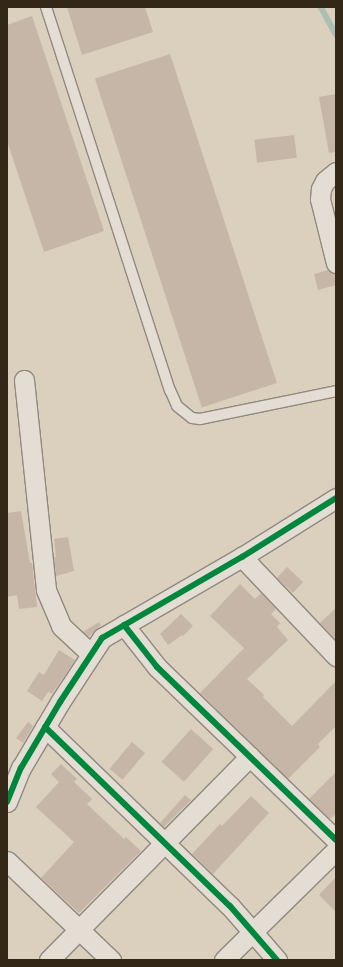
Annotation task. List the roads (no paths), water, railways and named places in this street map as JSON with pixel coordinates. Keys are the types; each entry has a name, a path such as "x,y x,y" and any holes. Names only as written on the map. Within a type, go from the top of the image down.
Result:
{"street":[{"path":"336,172 325,181 321,189 320,199 336,263"},
{"path":"24,380 46,590 61,626 92,654"},
{"path":"7,802 21,768 45,727 102,638 242,557 336,498"},
{"path":"242,557 336,656"},
{"path":"124,625 158,667 336,840"},
{"path":"45,727 230,906 277,960"},
{"path":"49,960 250,756"},
{"path":"224,960 336,850"},
{"path":"7,861 111,960"}],"lane":[{"path":"46,7 167,383 177,406 184,414 192,418 200,419 336,391"}],"waterway":[{"path":"321,7 336,34"}]}
